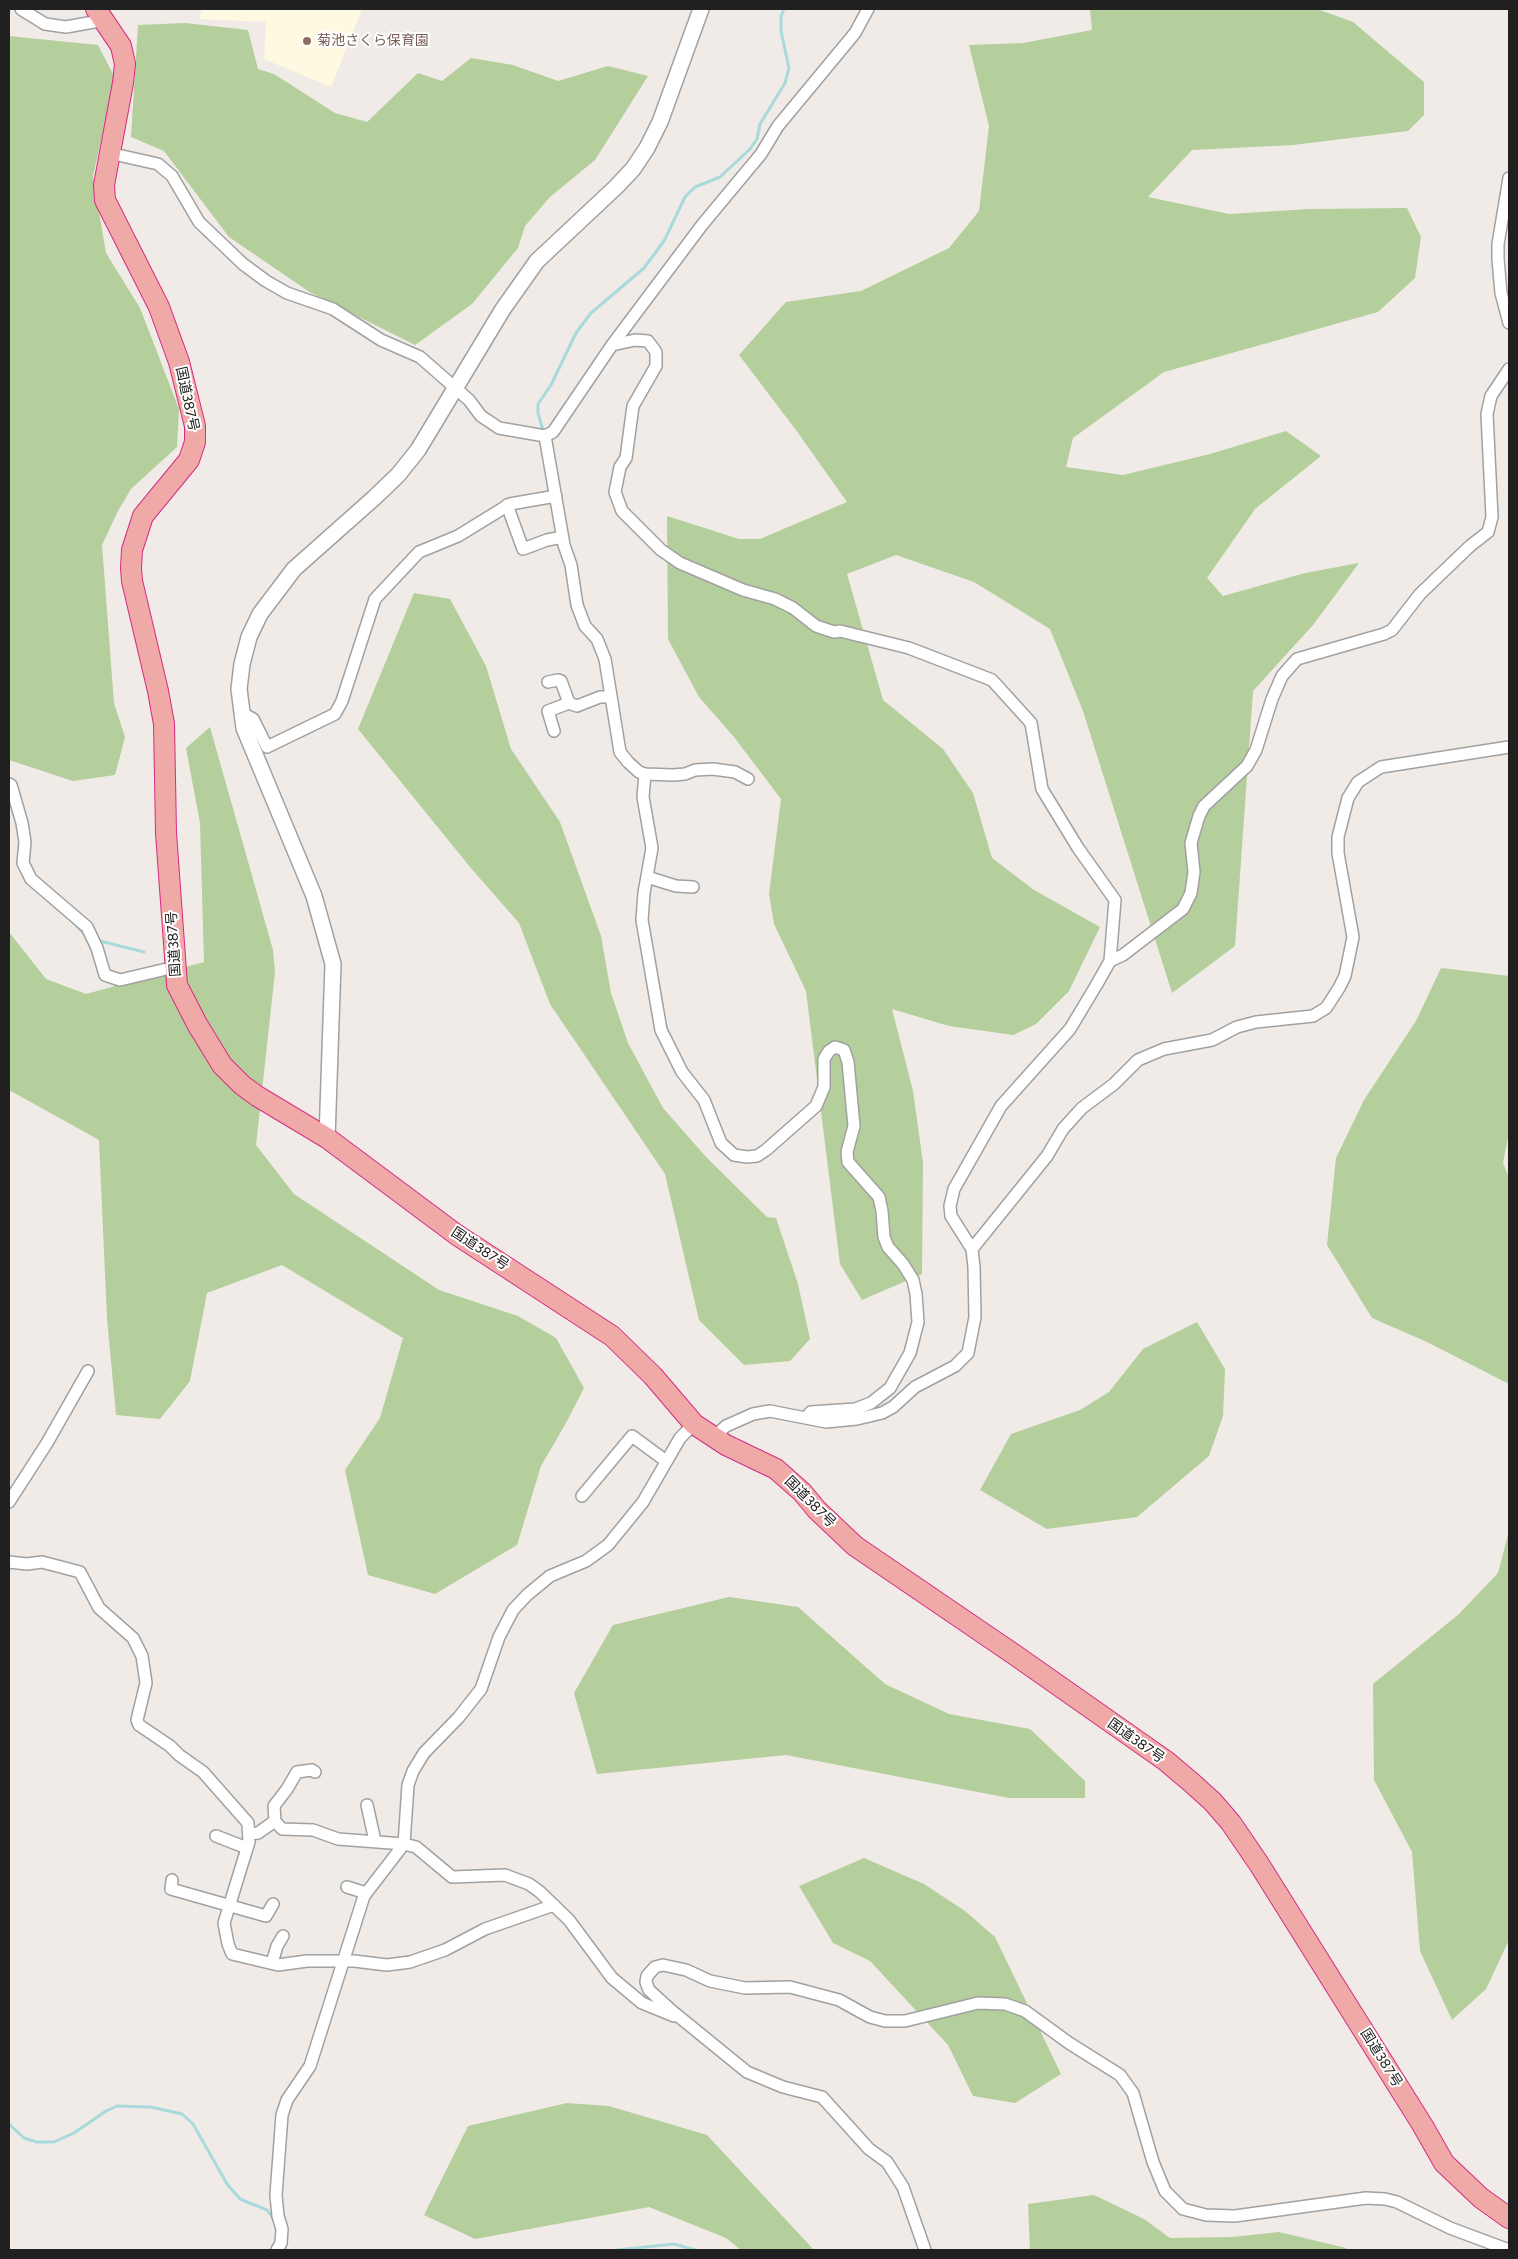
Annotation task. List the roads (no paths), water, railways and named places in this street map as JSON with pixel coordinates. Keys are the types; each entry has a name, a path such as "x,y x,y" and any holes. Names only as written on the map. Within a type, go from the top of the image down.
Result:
{"highway":[{"name":"国道387号","path":"100,14 121,46 124,64 123,83 104,185 105,200 159,307 179,362 195,426 195,442 189,460 143,516 132,550 131,568 132,581 164,724 166,833 177,985 197,1024 222,1065 242,1085 257,1096 327,1138 457,1235 612,1336 636,1358 694,1424 714,1437 776,1469 802,1492 817,1510 855,1546 1166,1761 1213,1802 1231,1823 1259,1864 1423,2126 1444,2163 1481,2198 1509,2218"}],"street":[{"path":"21,9 45,24 66,28 100,14"},
{"path":"327,1138 333,964 314,896 244,728 239,689 242,664 250,637 260,614 294,569 398,475 418,450 503,309 537,261 633,169 647,148 669,100 701,9"},
{"path":"109,153 158,164 172,176 199,222 258,275 288,293 333,309 381,340 420,357 470,400 481,416 499,428 545,436 553,432 612,345 702,225 761,154 778,126 855,33 868,9"},
{"path":"1509,178 1498,244 1501,293 1509,323"},
{"path":"612,345 635,340 648,341 656,352 656,366 633,406 626,458 620,466 615,492 622,511 661,550 680,563 743,590 775,599 793,608 816,626 834,632 840,631 908,648 992,680 1031,723 1042,789 1078,848 1115,900 1110,961 1070,1029 1001,1106 954,1188 950,1206 952,1216 972,1249 975,1318 968,1353 955,1366 915,1387 893,1408 882,1413 857,1419 826,1422 770,1411 753,1414 726,1426 714,1437"},
{"path":"1110,961 1123,955 1183,909 1191,893 1194,872 1191,843 1199,816 1204,806 1247,766 1256,750 1272,699 1282,676 1296,659 1384,634 1392,630 1420,594 1470,546 1488,532 1492,517 1487,414 1491,396 1509,369"},
{"path":"545,436 563,537 571,565 577,606 585,626 597,638 605,659 620,752 639,772 645,774 673,775 685,774 695,770 713,769 735,772 748,779"},
{"path":"242,713 253,719 267,747 335,714 342,701 375,599 419,552 458,536 507,505 556,496"},
{"path":"507,505 522,549 547,540 563,537"},
{"path":"548,682 561,681 569,703"},
{"path":"554,731 548,711 569,703 582,706 600,698 611,697"},
{"path":"972,1249 1047,1156 1063,1129 1082,1108 1114,1084 1138,1060 1164,1049 1212,1040 1237,1027 1256,1022 1313,1016 1326,1008 1340,988 1345,976 1353,937 1338,853 1338,837 1348,798 1358,782 1381,767 1509,747"},
{"path":"645,774 643,797 652,848 646,877 642,920 661,1030 682,1072 704,1100 721,1142 734,1155 757,1156 816,1106 824,1087 824,1059 829,1051 835,1047 844,1050 848,1062 854,1126 847,1152 848,1162 878,1196 882,1211 884,1237 888,1247 903,1264 913,1280 919,1308 918,1322 910,1353 890,1388 871,1403 855,1409 811,1412 806,1417"},
{"path":"9,784 11,785 22,823 25,842 23,863 31,879 87,927 97,948 105,975 120,980 175,967"},
{"path":"646,877 676,886 693,887"},
{"path":"9,1502 48,1443 88,1371"},
{"path":"283,2248 276,2195 282,2115 287,2100 310,2066 366,1893 404,1844 408,1785 413,1771 424,1753 459,1717 481,1689 499,1637 513,1610 527,1595 550,1576 586,1561 608,1545 643,1502 680,1438 694,1424"},
{"path":"582,1496 632,1436 666,1461"},
{"path":"9,1562 28,1564 42,1562 80,1572 99,1608 133,1638 142,1656 146,1683 137,1720 139,1725 170,1746 202,1772 248,1824 250,1834 247,1848 224,1923 232,1954 272,1963 292,1964 307,1961 387,1965 410,1962 445,1950 485,1929 554,1906"},
{"path":"315,1772 312,1770 297,1772 274,1806 275,1820 282,1829 313,1830 338,1839 404,1844 416,1847 452,1877 505,1875 528,1884 569,1920 612,1978 642,2004 682,2020 712,2042"},
{"path":"367,1805 375,1841"},
{"path":"250,1834 258,1833 275,1820"},
{"path":"216,1836 247,1848"},
{"path":"172,1880 170,1889 266,1916 273,1904"},
{"path":"347,1887 366,1893"},
{"path":"272,1963 282,1936"},
{"path":"926,2250 903,2187 887,2162 869,2148 822,2098 747,2072 672,2011 649,1990 646,1982 655,1967 663,1965 679,1968 710,1981 745,1988 790,1987 839,2000 870,2017 885,2021 905,2021 978,2004 1005,2004 1025,2011 1120,2074 1133,2093 1152,2162 1165,2191 1183,2209 1206,2215 1235,2216 1366,2198 1385,2199 1397,2202 1450,2228 1509,2250"}],"waterway":[{"path":"543,430 538,413 538,404 551,385 576,333 591,313 644,268 664,241 685,197 695,187 720,177 750,149 757,139 760,124 785,83 789,68 781,31 781,16 784,9"},
{"path":"73,922 86,936"},
{"path":"96,940 144,952"},
{"path":"9,2124 24,2138 37,2142 54,2142 74,2133 106,2111 117,2106 151,2107 182,2114 193,2124 227,2184 240,2199 267,2210 274,2220"},
{"path":"617,2250 674,2244 695,2250"}],"place":[{"name":"菊池さくら保育園","path":"307,41"}]}
